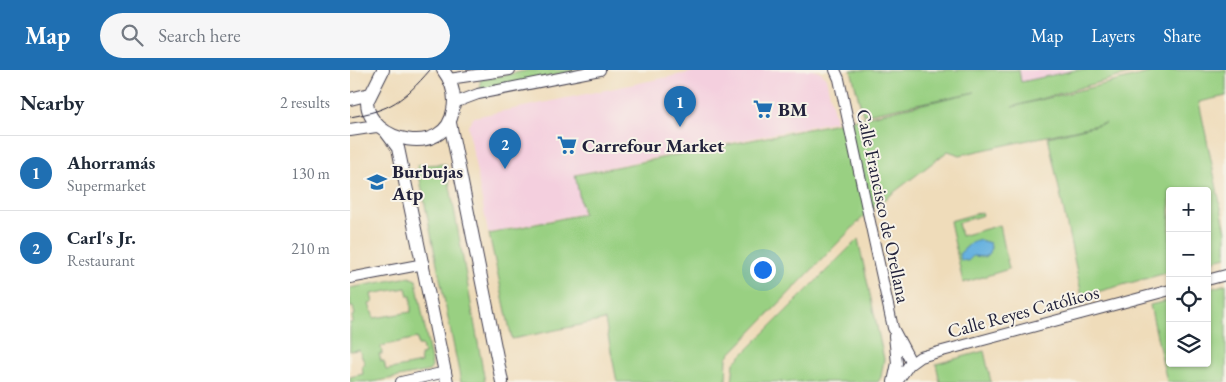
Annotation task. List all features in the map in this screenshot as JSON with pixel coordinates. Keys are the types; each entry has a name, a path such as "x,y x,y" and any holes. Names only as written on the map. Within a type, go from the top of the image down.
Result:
{"street":[{"path":"383,70 370,94 368,109 381,129 398,148 424,264 446,377 400,382"},
{"path":"502,382 450,123 454,103 446,74 475,77 510,70"},
{"path":"454,103 478,94 600,70"},
{"name":"Calle Francisco de Orellana","path":"838,72 893,328 899,347"},
{"path":"350,99 370,94"},
{"path":"350,130 381,129 408,138 428,139 442,134 450,123"},
{"path":"350,278 424,264"},
{"path":"1211,279 1226,275"},
{"name":"Calle Reyes Católicos","path":"910,364 920,357 1166,291"},
{"path":"899,347 934,354"},
{"path":"897,382 910,364 899,347"},
{"path":"893,382 899,347"}],"shaded area":[{"path":"702,70 811,70 821,72 826,78 836,121 575,174 582,213 488,233 468,126 474,117"},
{"path":"1019,70 1076,70 1021,82"}],"green space":[{"path":"530,70 582,70 481,90 480,80"},
{"path":"851,70 1019,70 1021,82 1076,70 1143,70 1012,107 1161,70 1226,70 1226,96 1199,102 1226,232 1226,257 1211,261 1211,187 1166,187 1166,273 1082,296 1048,137 1106,123 960,155 948,151 868,212 727,357 726,382 617,382 605,320 512,339 489,234 583,214 575,175 848,121 975,92 863,115"},
{"path":"446,164 485,382 461,382 417,165"},
{"path":"982,212 983,215 958,223 961,236 1000,225 1009,269 963,283 950,221"},
{"path":"858,239 884,359 881,377 878,382 732,382 734,363"},
{"path":"409,277 416,280 432,367 429,371 373,382 350,382 350,377 363,374 362,365 365,364 359,350 350,351 350,323 353,322 352,316 355,315 353,307 350,307 350,288","holes":["406,288 408,296 411,296 411,312 374,318 369,304 373,303 371,294","417,338 418,345 422,345 424,354 420,355 421,363 386,370 384,361 381,361 379,354 382,354 381,346"]},
{"path":"1226,284 1226,382 1167,382 1150,305 1166,301 1166,367 1211,367 1211,289"},
{"path":"984,351 991,382 940,382 936,364"}],"water":[{"path":"980,240 990,243 990,253 984,257 973,256 968,261 961,260 959,254 971,243"}],"tram line":[{"path":"350,117 376,111 404,97 430,70"}],"place":[{"name":"BM","path":"763,109"},
{"name":"Ahorramás","path":"680,127"},
{"name":"Carrefour Market","path":"567,145"},
{"name":"Carl's Jr.","path":"505,169"},
{"name":"Burbujas Atp","path":"377,182"}]}
